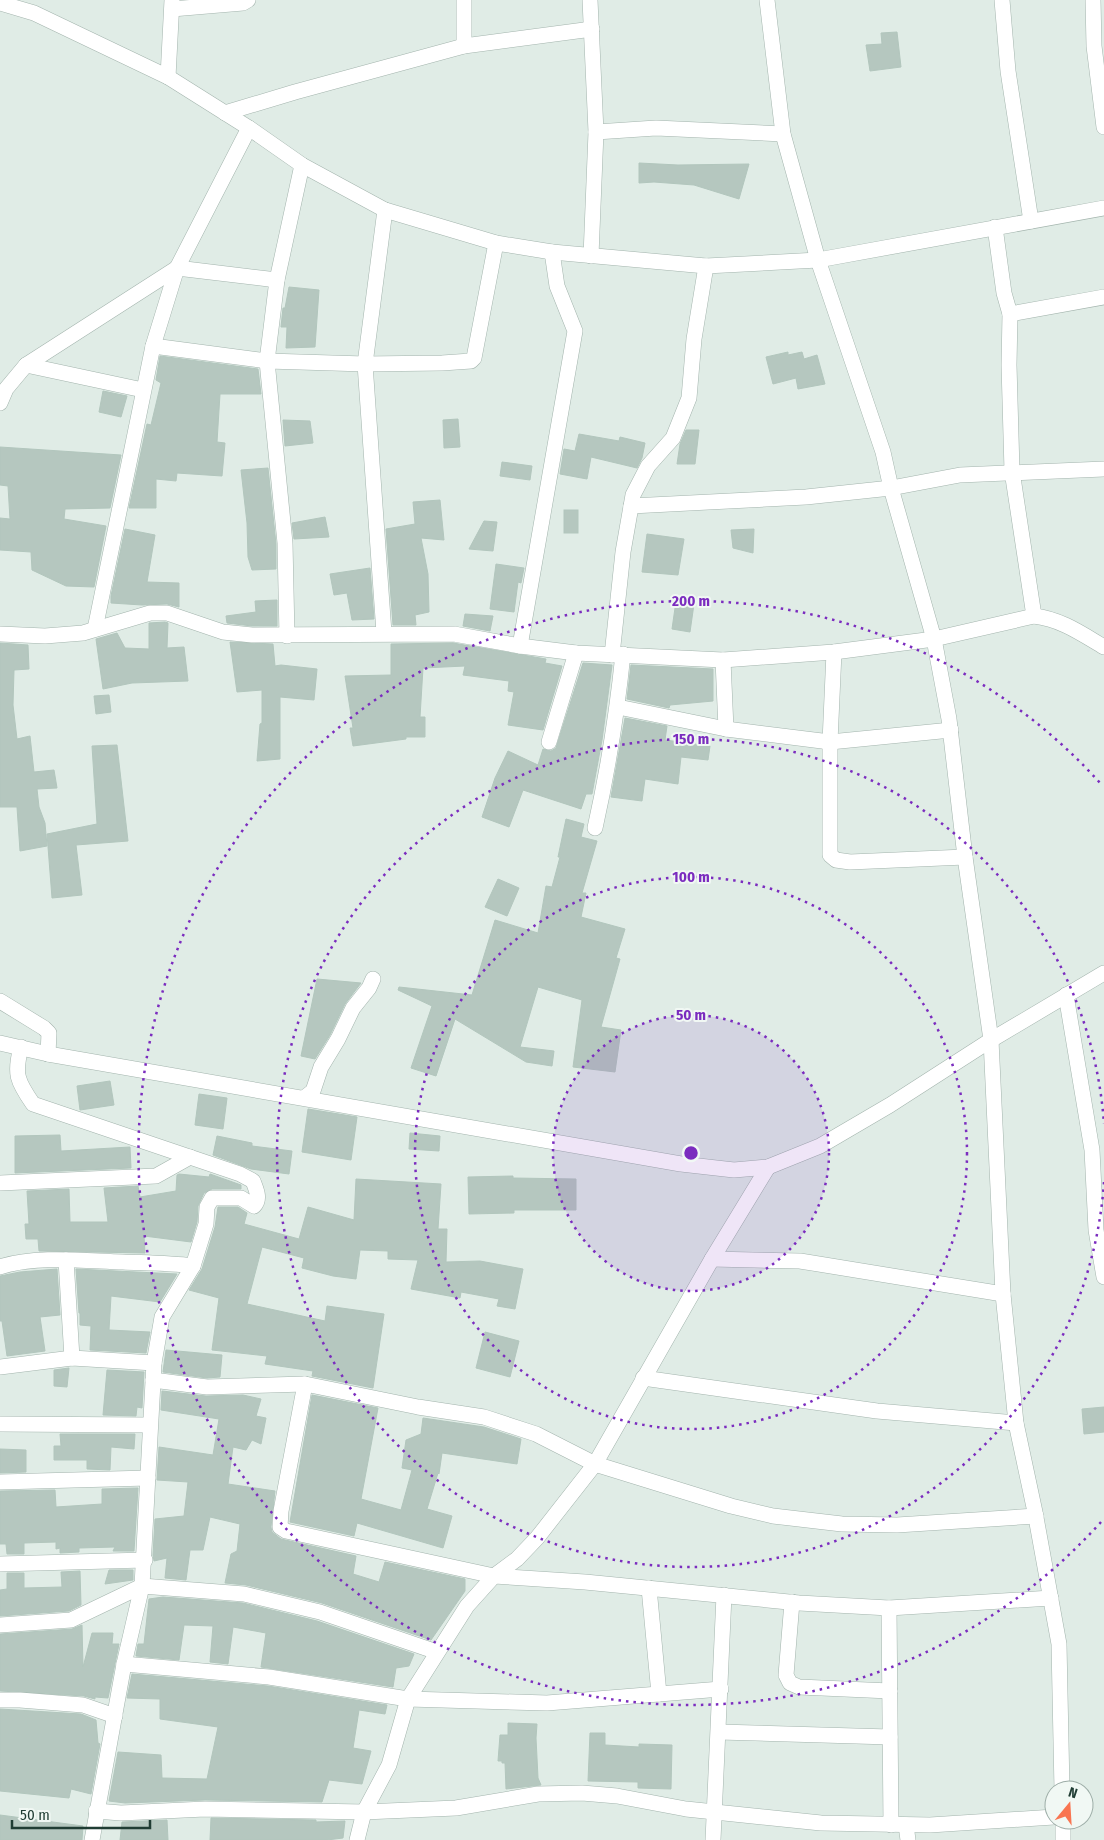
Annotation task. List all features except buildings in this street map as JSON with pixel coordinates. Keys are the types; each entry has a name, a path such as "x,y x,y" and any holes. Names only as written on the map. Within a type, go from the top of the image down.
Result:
{"street":[{"path":"168,77 172,5 243,3 248,0"},
{"path":"464,0 464,46"},
{"path":"590,0 596,132 591,256"},
{"path":"767,0 783,134 818,260 883,452 891,488 934,639 951,730 965,857 991,1040 1003,1294 1016,1424 1036,1516 1059,1644 1062,1780"},
{"path":"1002,0 1008,71 1031,221"},
{"path":"1093,0 1099,47 1104,127"},
{"path":"0,3 34,13 168,77 249,128 302,165 385,210 496,243 552,252 706,266 818,260 1104,208"},
{"path":"225,114 295,92 464,46 592,29"},
{"path":"95,629 153,346 178,268 249,128"},
{"path":"596,132 656,128 783,134"},
{"path":"288,636 285,543 266,361 277,280 302,165"},
{"path":"384,634 365,364 385,210"},
{"path":"995,227 1004,293 1010,314 1008,365 1012,471 1034,616"},
{"path":"153,346 266,361 365,364 471,361 474,358 496,243"},
{"path":"520,646 575,331 557,286 552,252"},
{"path":"595,828 604,790 618,707 618,655 623,552 632,495 648,466 673,438 689,398 694,339 706,266"},
{"path":"0,402 6,389 26,365 178,268 277,280"},
{"path":"1010,314 1104,297"},
{"path":"26,365 143,390"},
{"path":"631,506 806,497 891,488 960,475 1012,471 1104,469"},
{"path":"0,634 45,636 83,633 150,613 167,613 223,632 252,635 454,634 520,646 576,653 724,660 834,652 934,639 1034,616 1048,618 1070,627 1104,647"},
{"path":"834,652 830,742 830,855 836,860 850,862 965,857"},
{"path":"549,742 576,653"},
{"path":"724,660 726,729"},
{"path":"618,707 726,729 830,742 951,730"},
{"path":"0,1043 48,1054 681,1164 734,1170 768,1167 820,1146 890,1105 991,1040 1104,973"},
{"path":"304,1098 313,1091 321,1066 338,1039 353,1008 369,988 373,979"},
{"path":"1066,995 1092,1150 1096,1230 1104,1277"},
{"path":"0,1001 49,1033 48,1054"},
{"path":"21,1047 16,1065 18,1081 33,1104 240,1174 253,1181 258,1193 254,1206 241,1198 212,1198 207,1207 206,1224 193,1266 162,1317 154,1363 145,1560 142,1586 124,1664 92,1840"},
{"path":"0,1184 156,1176 190,1157"},
{"path":"357,1840 364,1812 389,1765 408,1699 467,1606 494,1576 517,1559 537,1538 595,1464 712,1259 768,1167"},
{"path":"712,1259 800,1260 1003,1294"},
{"path":"0,1267 15,1262 66,1260 162,1262 193,1266"},
{"path":"66,1260 72,1358"},
{"path":"0,1367 72,1358 154,1363"},
{"path":"643,1378 877,1411 1016,1424"},
{"path":"153,1380 207,1387 305,1384 418,1408 459,1413 507,1423 536,1434 595,1464 731,1506 773,1516 842,1524 898,1525 1036,1516"},
{"path":"305,1384 281,1511 280,1527 286,1531 494,1576 650,1588 792,1602 889,1608 1051,1598"},
{"path":"0,1424 150,1425"},
{"path":"0,1482 148,1478"},
{"path":"0,1564 145,1560"},
{"path":"0,1625 71,1620 142,1586 244,1594 320,1612 437,1652"},
{"path":"650,1588 659,1694"},
{"path":"713,1840 724,1595"},
{"path":"792,1602 786,1675 790,1684 890,1690"},
{"path":"889,1608 890,1737 901,1830"},
{"path":"124,1664 269,1677 408,1699 547,1703 721,1689"},
{"path":"0,1700 84,1705 115,1716"},
{"path":"719,1732 890,1737"},
{"path":"96,1811 121,1813 205,1809 364,1812 456,1808 538,1794 582,1793 617,1796 686,1809 901,1830 1044,1818"}]}
